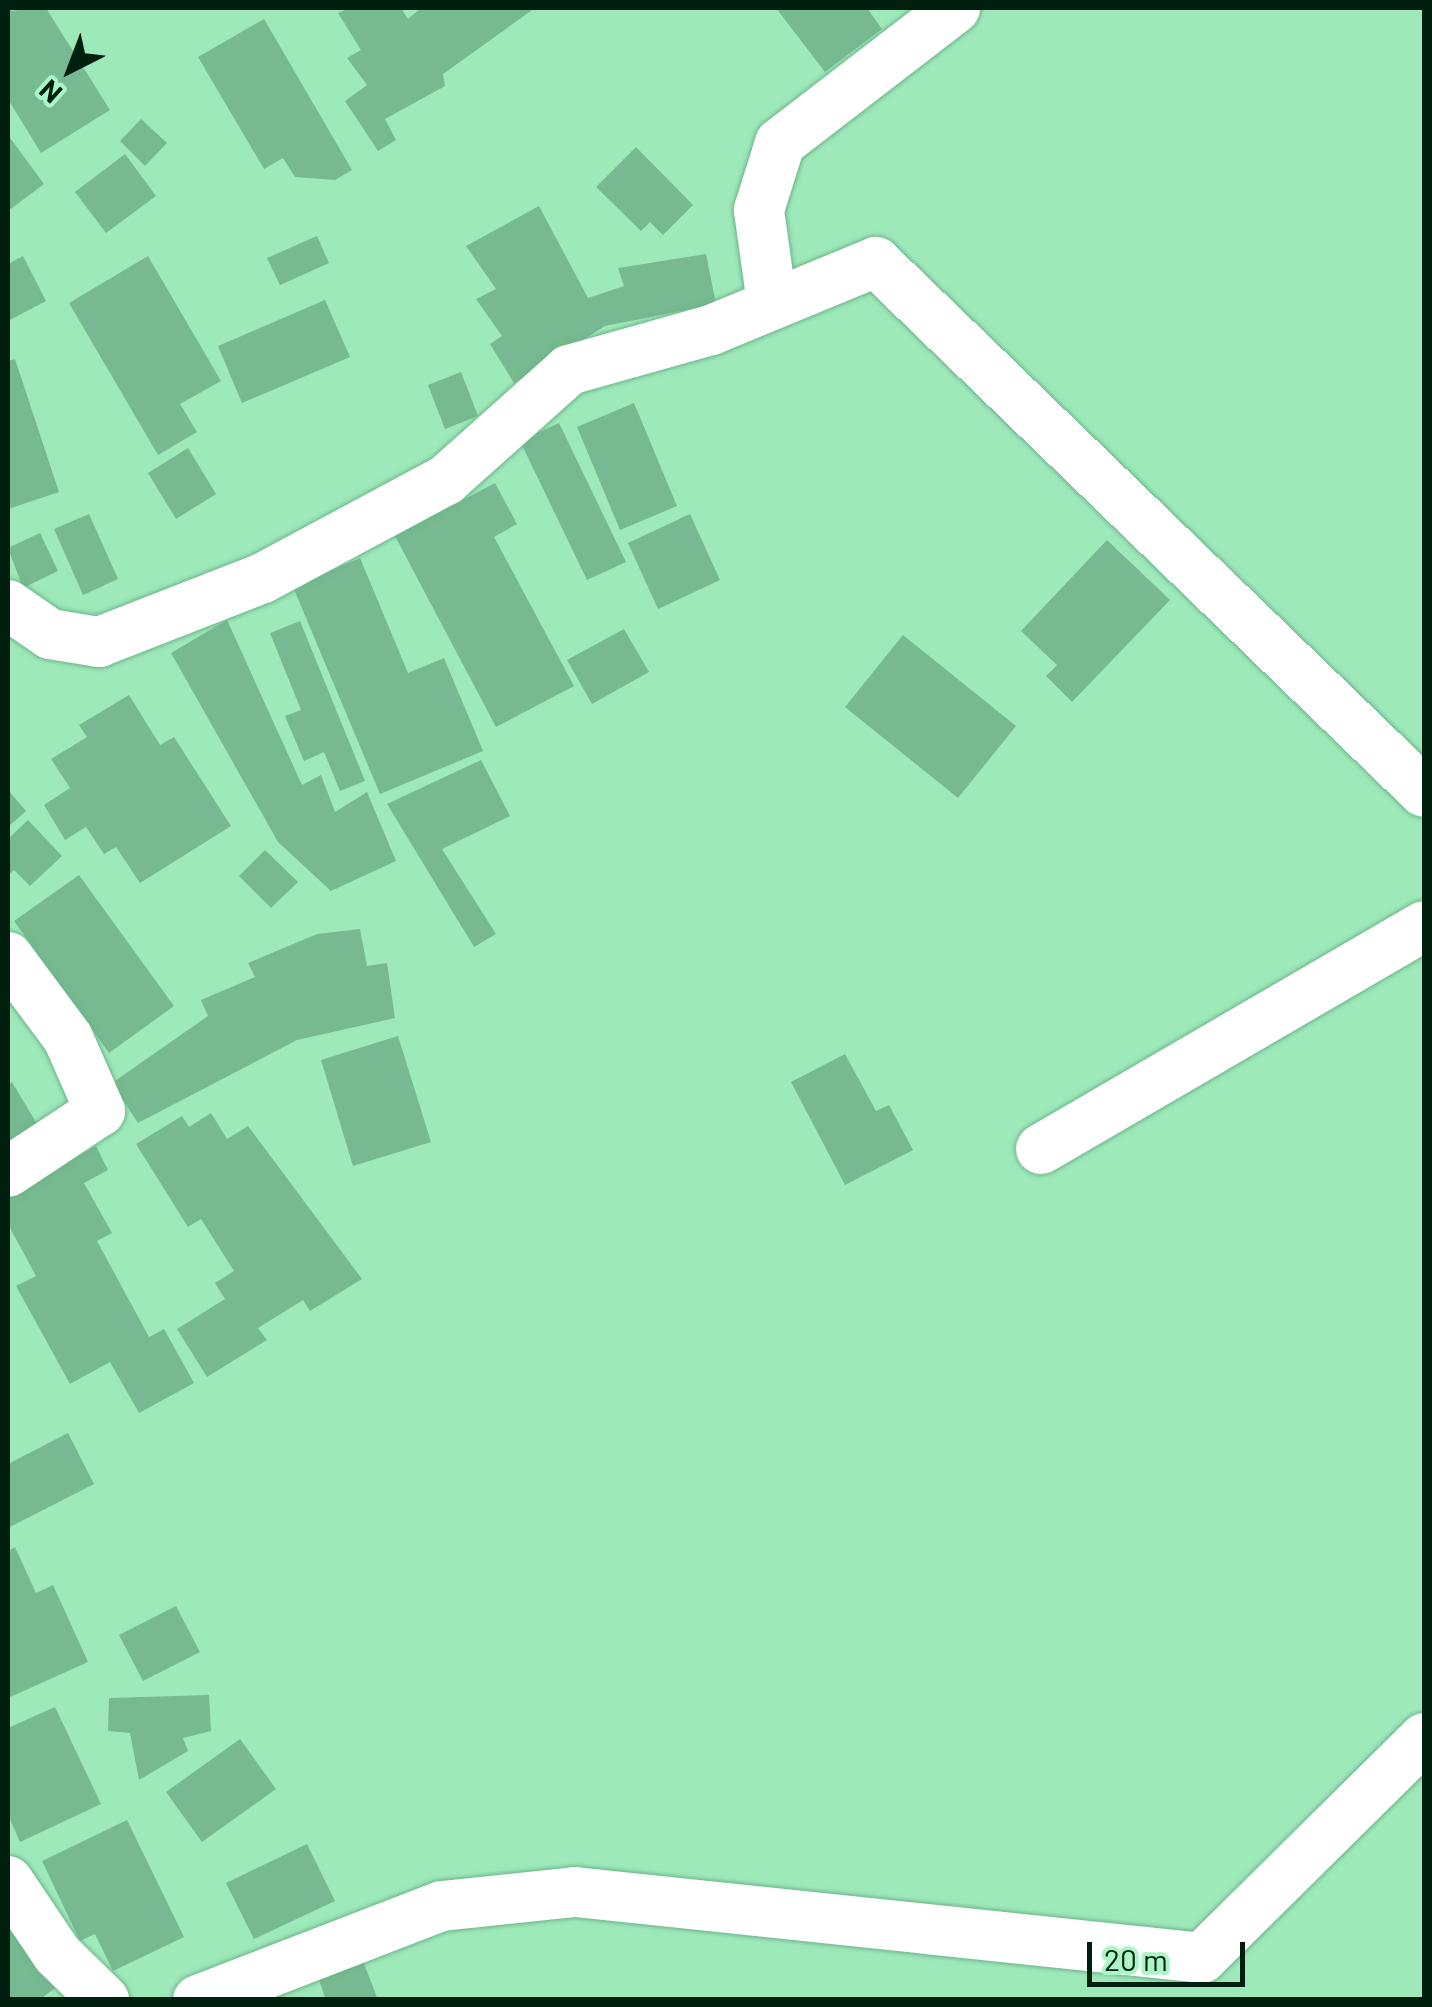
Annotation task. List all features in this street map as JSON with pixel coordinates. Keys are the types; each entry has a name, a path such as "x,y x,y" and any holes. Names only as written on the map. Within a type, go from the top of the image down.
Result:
{"street":[{"path":"772,303 759,210 780,143 955,8"},
{"path":"8,605 50,634 99,642 264,578 446,480 569,370 772,303 876,262 1424,792"},
{"path":"1041,1150 1424,926"},
{"path":"8,957 68,1038 100,1111 8,1172"},
{"path":"198,2000 442,1906 575,1892 1202,1958 1424,1738"},
{"path":"8,1881 57,1954 104,2000"}],"building":[{"path":"46,8 110,110 41,153 8,99 8,11"},
{"path":"349,8 401,8 408,19 421,8 535,8 443,74 445,86 385,119 396,140 378,151 345,101 367,85 347,58 361,50 338,13"},
{"path":"776,8 867,8 882,29 825,72"},
{"path":"264,19 352,170 335,180 295,177 283,158 264,169 198,57"},
{"path":"141,119 167,143 145,166 120,141"},
{"path":"8,135 44,184 8,211"},
{"path":"636,147 693,205 663,235 650,222 641,231 596,187"},
{"path":"125,154 156,196 106,233 75,192"},
{"path":"539,206 588,298 624,286 618,268 706,254 716,304 605,326 514,383 490,344 502,336 476,299 496,289 466,246"},
{"path":"317,236 329,263 280,285 267,258"},
{"path":"23,256 46,301 8,321 8,264"},
{"path":"148,256 221,381 180,404 197,432 158,455 69,303"},
{"path":"325,300 350,357 242,403 218,346"},
{"path":"15,359 59,492 8,509 8,361"},
{"path":"461,372 478,416 445,429 428,385"},
{"path":"634,403 677,506 620,530 577,427"},
{"path":"559,423 626,562 587,580 520,441"},
{"path":"188,448 216,494 176,519 148,473"},
{"path":"495,483 517,524 494,537 574,686 496,727 395,536"},
{"path":"89,514 118,579 83,595 54,529"},
{"path":"690,514 720,580 658,609 628,543"},
{"path":"40,533 58,571 23,588 8,548"},
{"path":"1107,540 1170,600 1072,702 1046,676 1057,665 1021,631"},
{"path":"360,558 408,673 444,658 483,751 380,794 293,587"},
{"path":"227,620 302,785 321,775 335,812 367,792 396,861 331,891 278,842 171,653"},
{"path":"300,621 365,781 340,791 324,752 304,761 285,716 301,710 270,633"},
{"path":"624,629 649,672 592,704 567,660"},
{"path":"903,635 1016,726 958,798 845,707"},
{"path":"129,695 160,745 174,737 231,826 140,883 116,847 104,854 86,827 65,840 44,805 70,788 51,759 87,737 79,725"},
{"path":"481,760 510,816 442,849 496,934 474,947 387,804"},
{"path":"8,790 26,811 8,827"},
{"path":"28,820 62,856 30,886 14,870 8,876 8,839"},
{"path":"265,850 298,882 271,908 239,876"},
{"path":"79,875 174,1006 109,1053 14,921"},
{"path":"360,929 367,966 387,963 395,1018 297,1040 138,1123 112,1083 208,1016 201,1000 255,977 248,963 317,934"},
{"path":"398,1036 431,1142 353,1166 321,1060"},
{"path":"845,1054 876,1111 889,1105 913,1150 845,1185 791,1082"},
{"path":"12,1082 37,1124 8,1141 8,1085"},
{"path":"211,1113 227,1139 248,1126 362,1279 310,1311 303,1300 258,1328 267,1340 207,1377 177,1329 225,1299 215,1283 234,1271 201,1219 188,1227 136,1144 182,1116 189,1127"},
{"path":"96,1146 108,1170 84,1183 112,1233 97,1241 149,1337 164,1329 194,1383 139,1413 110,1362 70,1384 16,1286 36,1276 8,1224 8,1194"},
{"path":"68,1433 94,1484 8,1528 8,1464"},
{"path":"15,1547 36,1593 53,1585 88,1662 8,1698 8,1551"},
{"path":"176,1606 200,1652 143,1681 119,1635"},
{"path":"209,1695 211,1731 183,1738 188,1751 139,1780 130,1733 108,1731 109,1698"},
{"path":"55,1707 101,1804 20,1842 8,1815 8,1728"},
{"path":"240,1739 276,1789 202,1842 166,1792"},
{"path":"127,1820 184,1937 113,1971 95,1934 80,1941 42,1861"},
{"path":"307,1844 335,1901 254,1939 226,1883"},
{"path":"15,1928 58,1986 39,2000 8,2000 8,1934"},
{"path":"363,1961 378,2000 326,2000 318,1977"}]}
